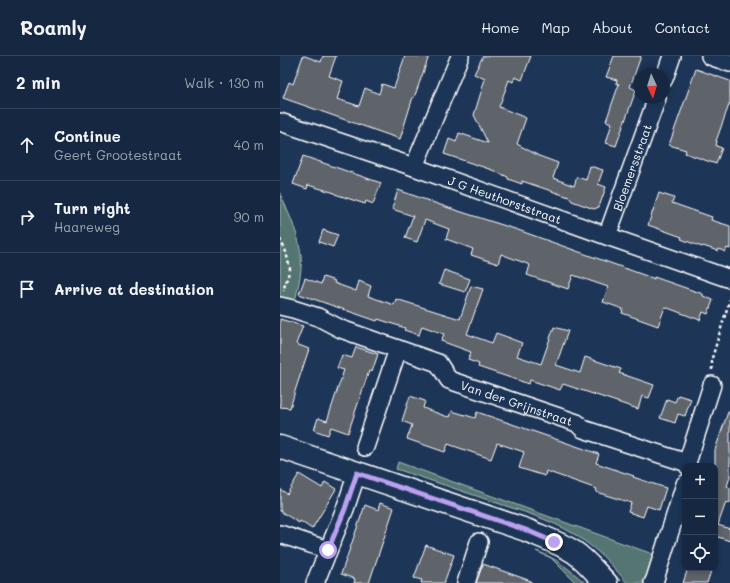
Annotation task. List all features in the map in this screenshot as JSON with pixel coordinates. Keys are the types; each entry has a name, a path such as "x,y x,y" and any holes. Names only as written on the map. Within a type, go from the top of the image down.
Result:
{"main road":[{"path":"280,447 526,530 575,553 606,583"}],"street":[{"path":"414,167 460,56"},
{"path":"668,68 672,56"},
{"path":"710,56 730,63"},
{"name":"Bloemersstraat","path":"607,236 655,104"},
{"name":"J G Heuthorststraat","path":"280,122 414,167 730,279"},
{"name":"Van der Grijnstraat","path":"281,300 293,309 318,317 341,329 438,363 449,380 578,423 583,428 682,463"},
{"path":"365,447 398,350"},
{"name":"Van der Grijnstraat","path":"688,463 712,385"},
{"path":"315,583 345,509 357,473"},
{"path":"652,583 655,579 682,494"},
{"path":"280,534 328,550"},
{"path":"466,583 479,542"}],"path":[{"path":"280,239 286,252 290,269 281,300"},
{"path":"712,385 712,358 730,299"}],"green space":[{"path":"280,193 297,234 301,255 300,277 294,306 280,304"},
{"path":"398,462 658,556 645,583 627,583 609,562 596,550 574,534 525,512 396,469"},
{"path":"365,463 532,520 554,529 569,536 589,550 620,580 619,581 601,562 365,465"},
{"path":"536,551 551,557 562,564 585,583 576,583 551,558"}],"building":[{"path":"303,56 321,62 323,56 336,56 329,76 343,81 337,99 359,106 365,88 379,94 382,84 394,88 405,56 429,56 414,98 413,97 400,139 283,98 289,82 293,84"},
{"path":"483,56 531,56 522,80 515,77 513,82 509,80 499,107 526,118 517,144 539,156 558,163 553,178 574,186 577,177 586,180 590,166 603,170 598,184 606,187 599,207 594,209 572,201 569,197 522,181 522,184 508,179 508,177 492,170 444,154 449,139 456,142 459,133 488,143 474,115 485,79 474,74"},
{"path":"614,56 641,56 637,68 634,68 634,76 630,87 634,89 634,96 616,146 606,143 612,123 606,121 619,84 616,83 617,80 606,77"},
{"path":"696,69 730,81 730,102 716,141 716,146 722,148 716,164 685,153 686,150 669,145"},
{"path":"303,156 381,183 373,204 366,201 365,204 308,185 307,189 293,184"},
{"path":"398,190 518,230 654,279 654,277 703,294 703,296 713,300 708,314 703,312 700,320 665,307 658,326 622,313 623,309 603,302 608,287 573,275 568,289 527,275 530,265 501,254 498,264 471,255 473,249 446,239 449,229 425,220 417,242 405,238 413,216 392,209"},
{"path":"659,193 674,198 672,203 712,217 711,220 730,226 730,249 727,248 725,252 719,249 718,251 703,246 702,247 681,239 682,237 648,225"},
{"path":"323,230 338,235 333,247 319,242"},
{"path":"444,270 470,279 465,292 439,284"},
{"path":"323,277 335,281 334,283 356,291 359,281 371,286 368,296 394,305 396,299 460,319 471,286 483,289 467,334 492,343 496,333 510,338 522,343 517,356 541,364 554,327 568,331 556,365 580,373 585,357 621,369 619,373 654,385 649,398 642,396 638,409 563,384 560,390 530,380 529,384 478,367 479,364 468,360 471,352 441,341 444,334 422,326 419,335 404,330 405,328 378,319 377,321 299,294 305,278 321,284"},
{"path":"280,319 303,326 296,344 309,349 290,408 280,407"},
{"path":"356,347 378,354 372,372 369,371 348,433 331,427 328,435 314,430 318,418 327,421 344,370 337,368 342,355 352,358"},
{"path":"678,395 691,399 685,416 678,414 675,423 660,418 667,399 675,402"},
{"path":"410,396 425,401 423,408 448,417 450,417 452,411 475,418 477,412 599,454 596,463 666,488 659,510 647,506 643,517 628,512 631,503 596,492 597,489 546,471 545,476 519,468 524,452 497,443 491,459 448,444 445,452 407,439 412,425 402,421"},
{"path":"728,412 730,412 730,477 727,486 730,488 730,503 726,502 718,525 718,463 715,463 715,450"},
{"path":"299,474 322,488 325,482 336,489 312,529 280,511 280,489 287,494"},
{"path":"380,503 394,508 369,583 354,583 355,579 341,574 365,505 378,510"},
{"path":"718,525 730,529 730,541 718,537"},
{"path":"426,545 454,555 444,583 421,583 422,580 414,578"},
{"path":"483,564 531,581 531,583 476,583"},
{"path":"687,571 711,571 707,583 683,583"}],"route":[{"path":"328,550 345,509 357,473 526,530 554,542"}]}
